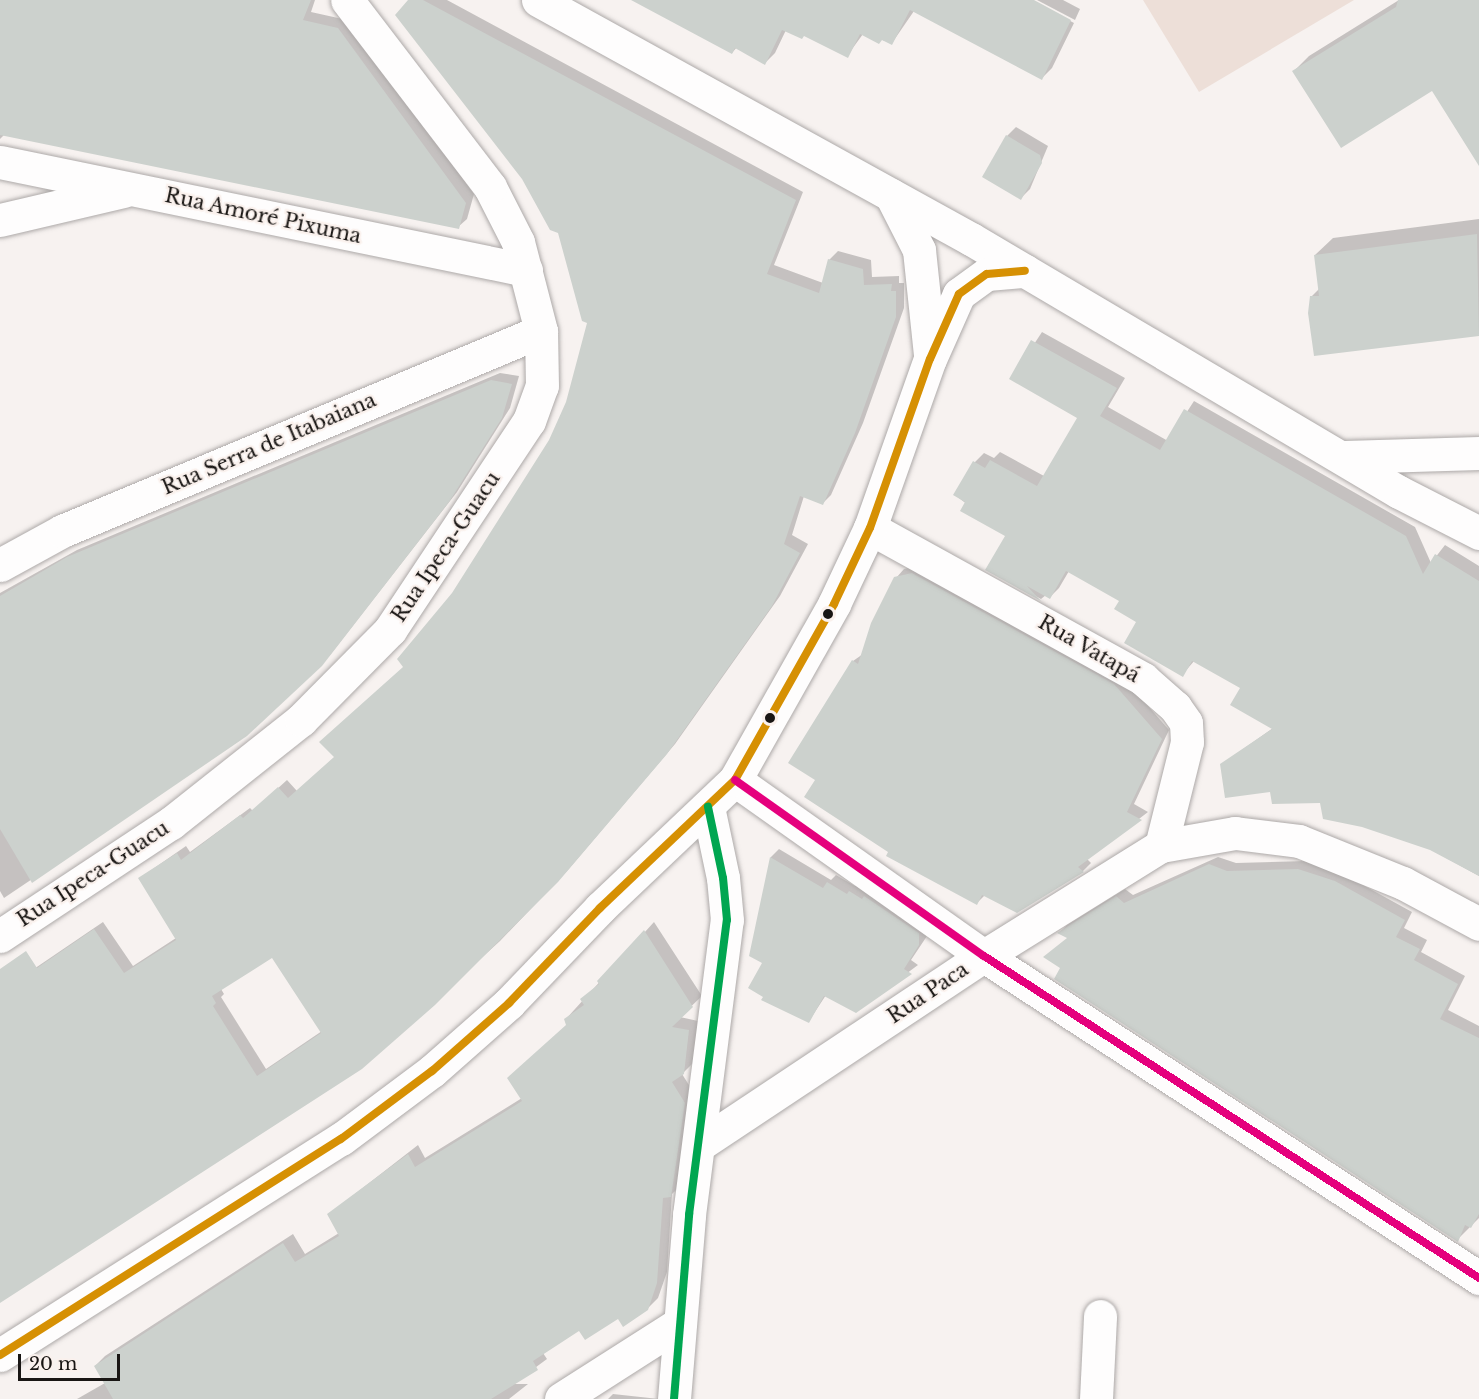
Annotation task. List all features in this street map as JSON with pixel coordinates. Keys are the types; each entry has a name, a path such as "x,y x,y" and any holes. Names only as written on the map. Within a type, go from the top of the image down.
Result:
{"street":[{"name":"Rua Ipeca-Guacu","path":"0,936 171,823 301,720 390,630 529,421 542,386 541,331 518,242 490,187 376,13 347,0"},
{"path":"538,0 891,195 1345,457 1472,525"},
{"name":"Rua Amoré Pixuma","path":"0,162 526,270"},
{"path":"0,220 133,189"},
{"path":"891,195 919,250 930,359"},
{"path":"0,1355 340,1139 432,1071 509,1003 600,909 735,780 834,604 870,528 930,359 958,294 987,274 1025,271"},
{"name":"Rua Serra de Itabaiana","path":"0,565 62,531 541,331"},
{"path":"1345,457 1479,453"},
{"name":"Rua Vatapá","path":"870,528 1143,679 1175,707 1186,723 1187,742 1161,846"},
{"path":"735,780 984,956 1479,1278"},
{"path":"674,1399 699,1145 727,920 723,878 708,807"},
{"path":"1161,846 1235,833 1299,841 1403,883 1479,924"},
{"name":"Rua Paca","path":"699,1145 984,956 1161,846"},
{"path":"1096,1399 1100,1316"},
{"path":"561,1399 680,1323"}],"shaded area":[{"path":"1143,0 1354,0 1199,92"}],"building":[{"path":"0,0 311,0 303,20 338,28 466,203 459,229 0,135"},
{"path":"408,0 423,0 796,200 767,274 819,293 828,259 863,269 864,285 892,284 891,291 896,291 896,317 855,433 823,505 800,496 784,544 800,553 772,606 667,754 558,882 435,1005 362,1069 0,1303 0,969 26,951 37,968 94,929 124,973 176,940 138,878 177,853 181,860 240,815 243,818 278,787 288,798 334,757 319,742 403,667 397,659 452,593 549,440 566,402 587,323 582,321 558,233 550,230 522,179 395,15","holes":["272,958 321,1033 257,1076 213,1006 216,1003 212,996"]},
{"path":"631,0 1034,0 1071,20 1042,80 910,10 892,45 882,40 879,44 860,34 848,58 804,36 802,39 782,30 765,65 735,48 732,54"},
{"path":"1398,0 1479,0 1479,166 1432,91 1341,148 1292,71 1396,7"},
{"path":"1006,135 1040,155 1042,163 1021,200 982,177"},
{"path":"1477,234 1479,336 1314,356 1308,313 1310,296 1319,296 1314,255"},
{"path":"1031,340 1117,388 1100,416 1160,450 1184,409 1406,536 1423,574 1435,554 1479,581 1479,876 1430,850 1362,827 1323,819 1320,803 1272,804 1270,792 1225,798 1220,764 1272,729 1230,705 1240,688 1192,661 1183,677 1124,643 1136,622 1114,609 1119,601 1066,571 1050,599 1027,586 1041,601 985,570 1005,536 960,511 965,502 953,495 973,461 985,468 990,460 1037,486 1077,418 1009,379"},
{"path":"491,380 512,384 502,418 449,502 322,666 247,736 32,883 0,829 0,596 67,557"},
{"path":"912,573 1114,684 1162,739 1127,812 1142,820 1078,867 1084,872 1017,913 982,895 977,905 886,856 888,852 804,797 815,780 788,763 852,660 858,664 871,623 894,577"},
{"path":"770,857 823,888 827,882 847,894 849,891 862,899 864,896 919,933 919,945 904,969 912,974 856,1013 824,996 809,1023 761,1000 763,997 748,988 762,963 749,956"},
{"path":"1209,864 1227,871 1298,869 1335,881 1405,920 1396,937 1420,949 1414,960 1458,984 1440,1019 1479,1038 1479,1214 1471,1228 1465,1225 1458,1242 1054,979 1060,968 1043,957 1067,938 1057,933 1116,896 1124,903"},
{"path":"644,930 693,1007 672,1027 689,1030 684,1074 672,1082 685,1103 671,1197 663,1198 657,1283 648,1310 623,1327 618,1319 585,1340 579,1331 533,1361 538,1370 491,1399 113,1399 94,1366 283,1243 295,1262 339,1236 327,1214 408,1154 415,1167 522,1101 507,1078 566,1025 564,1019 584,1005 580,999 599,984 597,981"}],"transit line":[{"path":"0,1355 341,1139 432,1071 509,1003 600,908 735,780 834,604 870,528 930,359 959,294 987,274 1025,271"},
{"path":"735,780 984,956 1479,1278"},
{"path":"674,1399 689,1215 727,920 723,878 708,807"}]}
